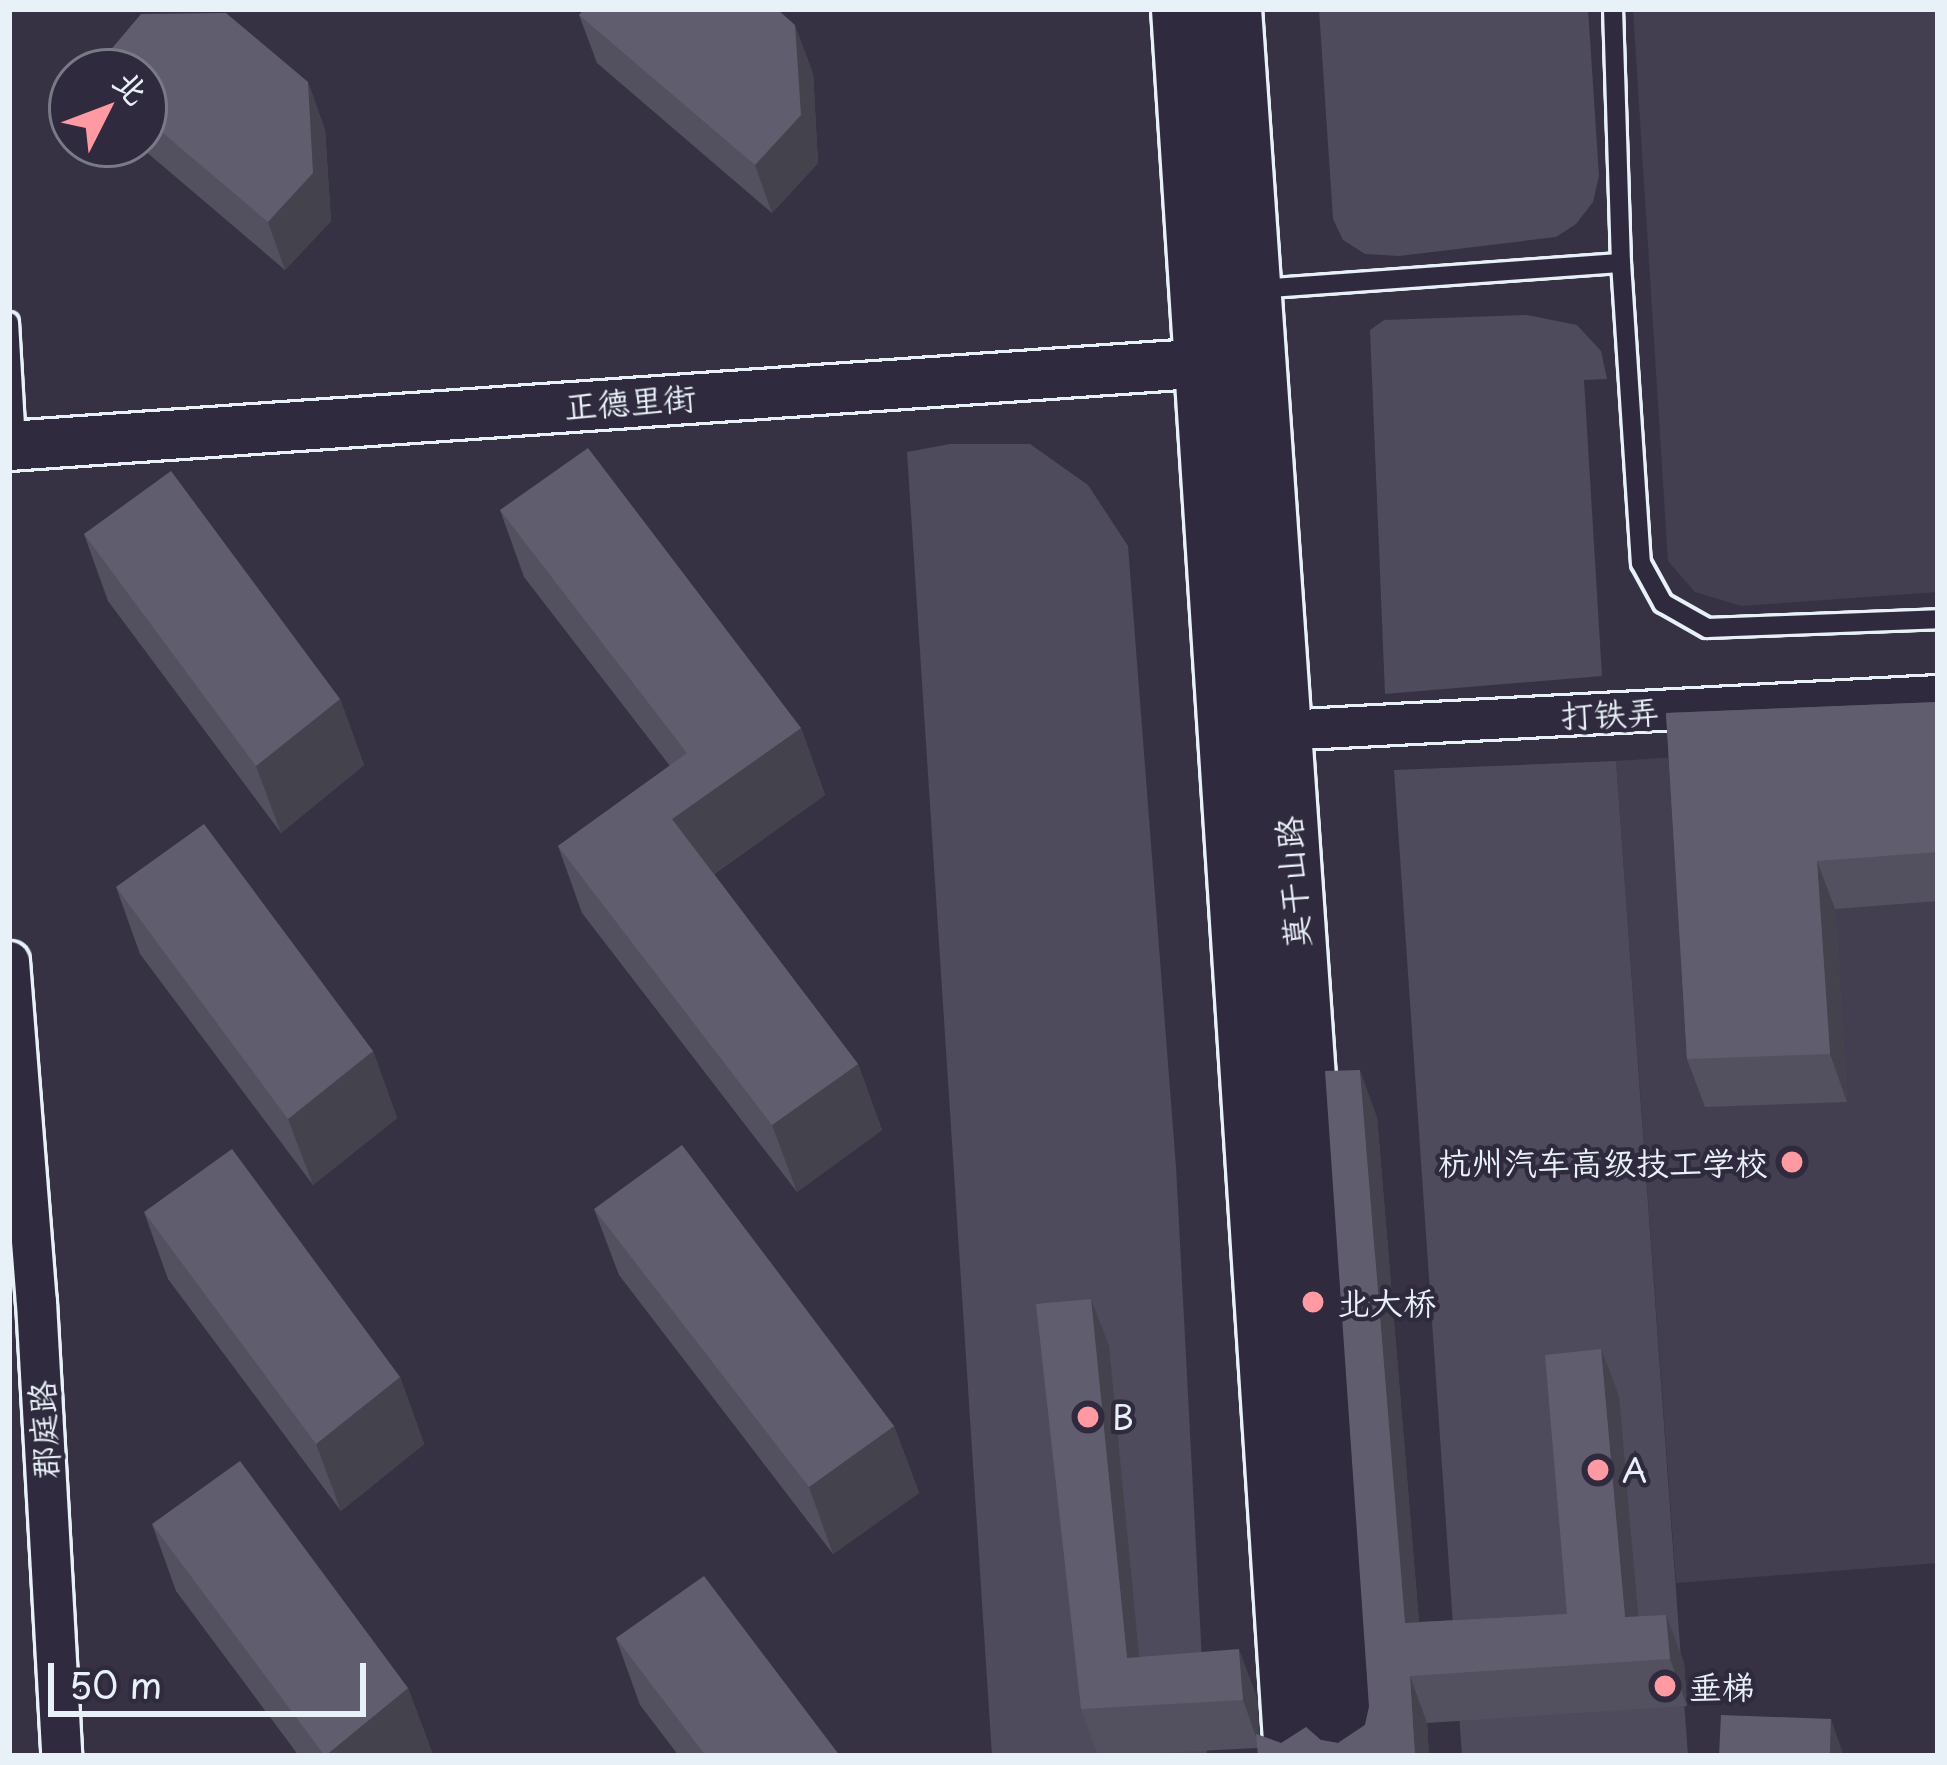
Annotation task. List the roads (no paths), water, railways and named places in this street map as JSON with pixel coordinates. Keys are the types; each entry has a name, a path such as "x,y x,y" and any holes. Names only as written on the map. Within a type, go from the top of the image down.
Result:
{"main road":[{"name":"莫干山路","path":"1182,9 1283,730 1352,1756"},
{"name":"莫干山路","path":"1231,9 1247,290 1230,362 1241,977 1295,1756"}],"street":[{"name":"正德里街","path":"12,446 1230,362"},
{"name":"打铁弄","path":"1283,730 1938,695"},
{"name":"郡庭路","path":"9,961 23,1304 61,1756"}],"lane":[{"path":"1613,9 1621,263 1641,563 1663,603 1707,628 1938,619"},
{"path":"1247,290 1621,263"},
{"path":"9,322 12,446"}],"place":[{"name":"杭州汽车高级技工学校","path":"1792,1162"},
{"name":"北大桥","path":"1313,1302"},
{"name":"B","path":"1088,1417"},
{"name":"A","path":"1598,1470"},
{"name":"垂梯","path":"1665,1686"}]}
